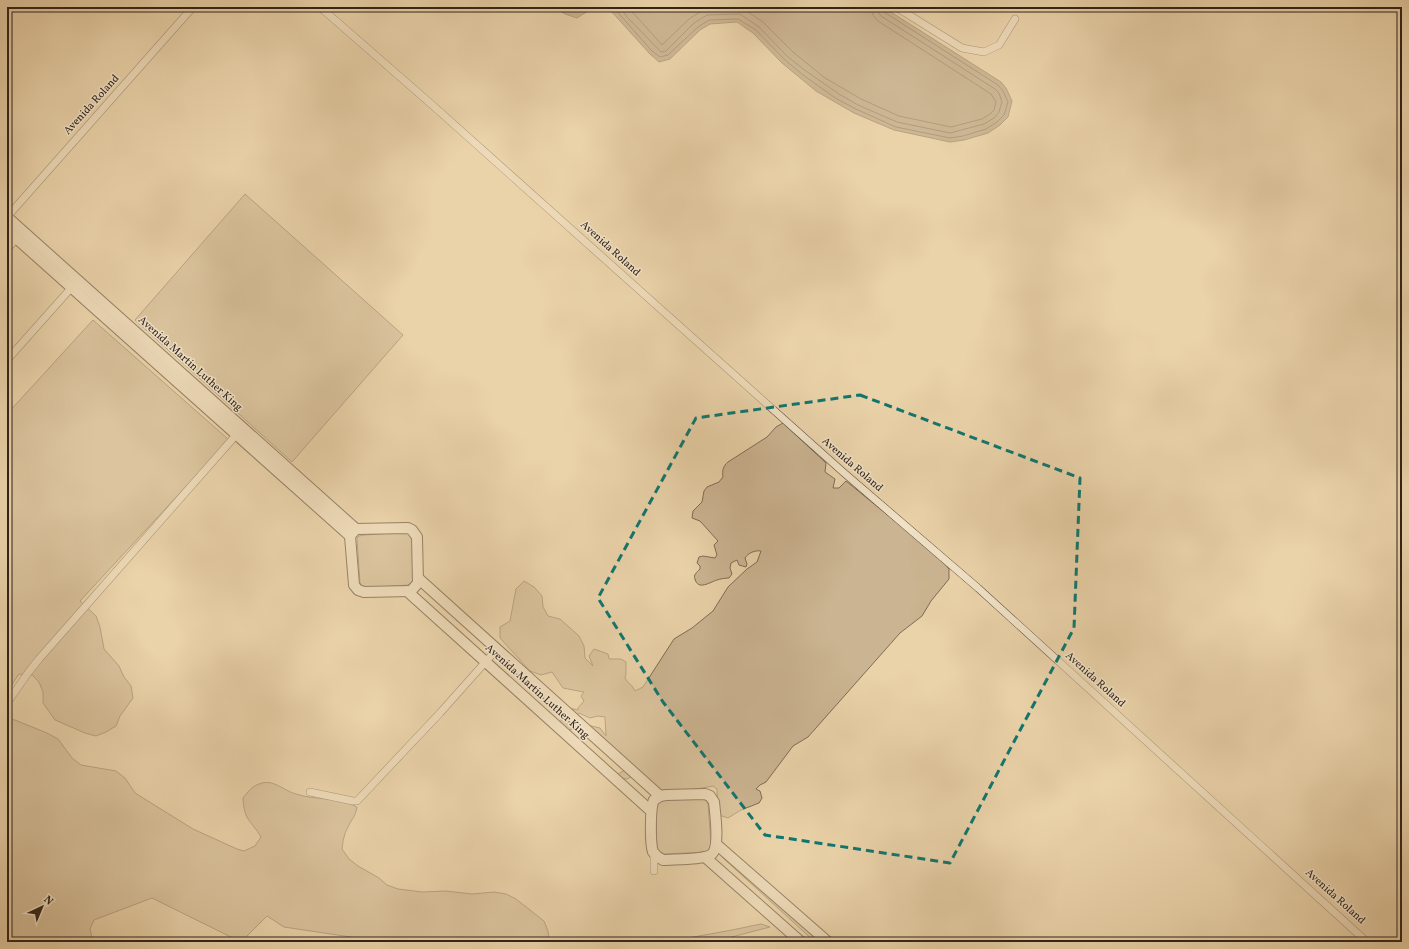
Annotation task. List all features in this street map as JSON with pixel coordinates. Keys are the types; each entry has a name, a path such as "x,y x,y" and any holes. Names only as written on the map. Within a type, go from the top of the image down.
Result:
{"main road":[{"name":"Avenida Martin Luther King","path":"7,217 353,532"},
{"name":"Avenida Martin Luther King","path":"7,230 237,434 353,532"},
{"path":"408,528 412,530 417,537 418,578 418,583 411,591 364,592 358,590 354,585 353,532 408,528"},
{"name":"Avenida Martin Luther King","path":"418,578 660,796"},
{"name":"Avenida Martin Luther King","path":"407,591 569,736 650,811"},
{"path":"569,736 580,724"},
{"path":"705,794 710,796 714,802 716,844 712,854 704,857 663,860 654,854 652,849 650,811 654,800 660,796 705,794"},
{"path":"716,844 828,942"},
{"path":"704,857 801,942"}],"street":[{"name":"Avenida Roland","path":"7,217 193,7"},
{"name":"Avenida Roland","path":"320,7 430,103 843,472 978,588 1367,942"},
{"path":"896,7 962,48 984,52 1000,45 1015,19"},
{"path":"7,249 16,238"},
{"path":"7,360 72,287"},
{"path":"7,703 39,659 237,434"},
{"path":"310,792 357,801 440,713 497,649"},
{"path":"654,854 654,871"}],"highlighted area":[{"path":"860,395 1080,478 1074,628 950,863 765,835 663,702 598,598 696,418"}],"shaded area":[{"path":"245,194 403,335 292,462 135,320"},
{"path":"93,320 229,440 80,601 96,616 100,627 104,649 119,666 124,677 131,686 133,698 120,716 116,726 96,736 85,733 55,720 43,703 43,692 39,682 32,675 18,675 7,693 7,414"},
{"path":"783,423 826,463 825,472 835,479 833,488 839,488 846,481 938,556 949,569 949,579 931,601 922,616 900,633 808,737 793,746 766,782 756,789 760,791 762,798 759,803 741,810 728,818 719,815 717,789 713,786 660,793 633,776 627,779 621,778 618,774 627,769 587,725 600,728 606,736 605,717 598,716 590,718 579,713 575,718 573,729 567,730 559,724 563,717 561,713 569,708 578,710 584,701 581,696 584,692 563,688 552,672 541,675 530,671 500,638 500,627 510,621 516,589 524,581 534,587 542,596 543,607 548,616 560,619 579,636 584,646 585,658 593,666 589,656 594,649 608,654 609,659 621,659 626,662 625,678 627,681 635,691 643,687 674,639 692,628 713,611 728,587 747,569 757,562 761,551 754,551 746,556 746,567 739,565 737,560 731,563 730,568 732,574 729,578 724,578 704,585 697,583 695,576 700,569 700,566 697,563 699,557 703,556 715,558 717,555 714,545 718,541 700,521 692,518 693,511 702,502 704,491 707,487 719,482 723,477 723,469 728,462 767,437 776,427"},
{"path":"407,532 413,537 413,581 408,585 364,588 360,583 357,539 359,536"},
{"path":"7,719 15,720 58,739 72,758 81,765 116,771 125,778 135,793 193,829 244,851 255,846 261,837 246,816 244,806 243,798 254,786 269,783 304,796 342,801 357,807 343,840 342,849 349,859 379,878 387,885 398,889 422,892 446,891 472,894 494,892 506,894 516,899 544,921 549,938 574,942 360,942 351,937 284,927 267,916 241,942 152,898 94,920 90,929 93,942 7,942"},
{"path":"661,800 705,800 708,804 711,845 708,852 664,854 659,851 657,847 655,806"},
{"path":"725,853 824,942 815,942 722,857"},
{"path":"761,924 770,927 706,942 666,942 732,930"}],"water":[{"path":"553,7 594,7 577,18 565,14"},
{"path":"606,7 883,7 1001,82 1006,88 1012,101 1008,117 1000,125 988,133 964,140 950,142 894,130 854,113 816,91 782,63 753,33 737,22 710,24 700,30 670,59 659,62"}]}
